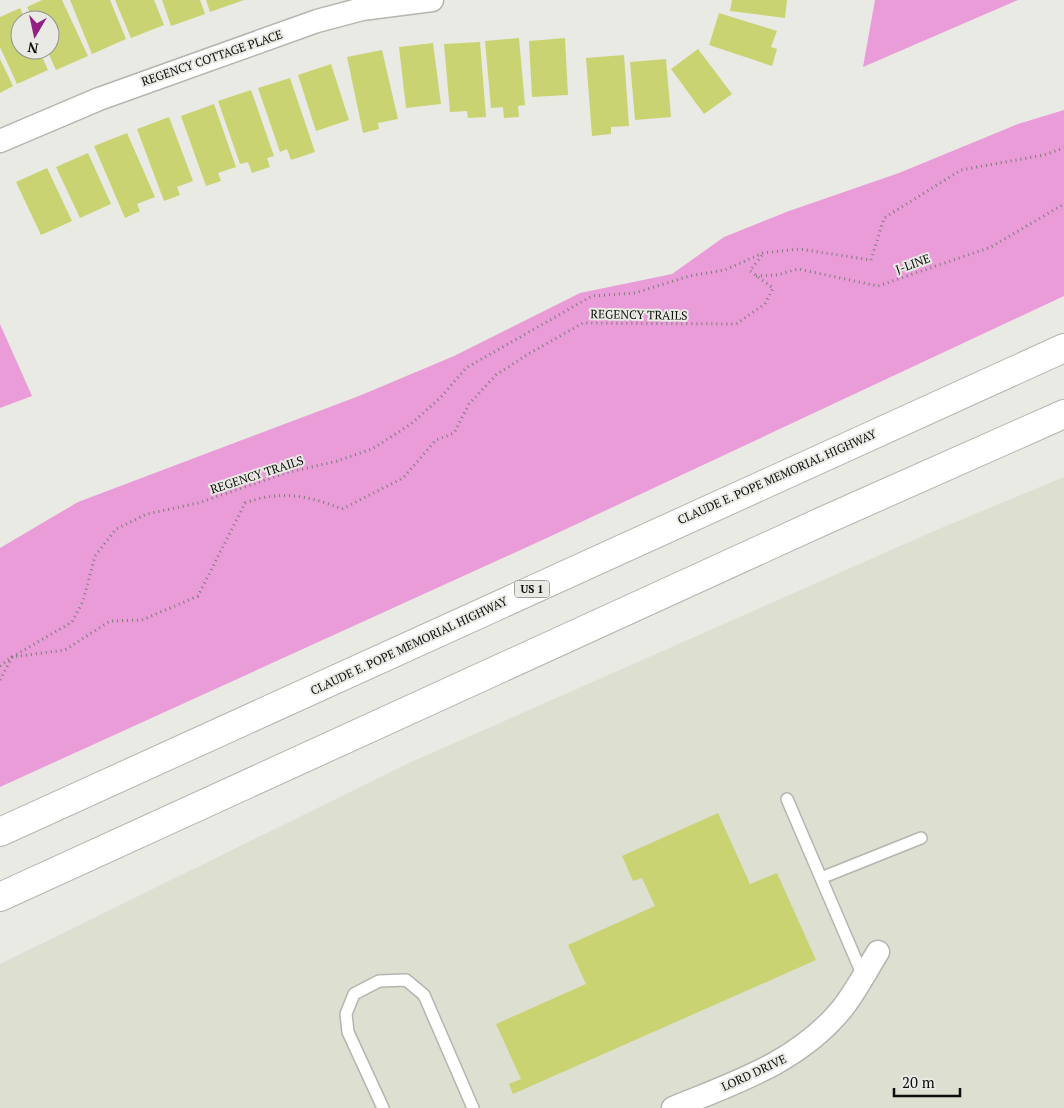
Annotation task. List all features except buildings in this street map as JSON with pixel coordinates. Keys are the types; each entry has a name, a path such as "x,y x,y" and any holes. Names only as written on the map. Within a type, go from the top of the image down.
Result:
{"highway":[{"name":"CLAUDE E. POPE MEMORIAL HIGHWAY","path":"0,832 1064,348"},
{"path":"0,897 823,521 1064,414"}],"street":[{"name":"REGENCY COTTAGE PLACE","path":"0,141 146,81 361,4 432,0"},
{"name":"LORD DRIVE","path":"673,1108 748,1077 786,1059 800,1049 841,1010 878,952"}],"lane":[{"path":"787,799 863,976"},
{"path":"821,878 920,838"},
{"path":"383,1108 348,1032 346,1014 354,994 378,980 406,980 424,995 472,1108"}],"path":[{"name":"REGENCY TRAILS","path":"0,666 12,656 72,622 83,601 95,556 116,528 132,519 198,503 286,473 337,461 372,449 411,424 441,397 466,368 592,296 635,294 689,276 725,270 763,253 799,249 871,260 884,218 960,170 1044,154 1064,148"},
{"name":"J-LINE","path":"756,276 777,275 798,269 878,286 991,247 1064,204"},
{"path":"756,276 750,271 763,253"},
{"name":"REGENCY TRAILS","path":"12,656 65,650 110,621 142,620 198,596 245,503 265,496 298,495 342,509 403,478 436,440 454,433 469,404 483,392 496,375 530,352 583,323 736,324 765,304 773,288 756,276"},
{"path":"0,680 12,656"}],"shaded area":[{"path":"875,0 1018,0 863,67"},
{"path":"1064,110 1064,296 549,537 0,787 0,548 78,502 359,396 454,356 580,293 672,274 724,237 789,211 899,173 1018,124"},
{"path":"0,324 32,396 0,408"},
{"path":"1064,477 1064,1108 0,1108 0,964 409,763 941,528"}]}
